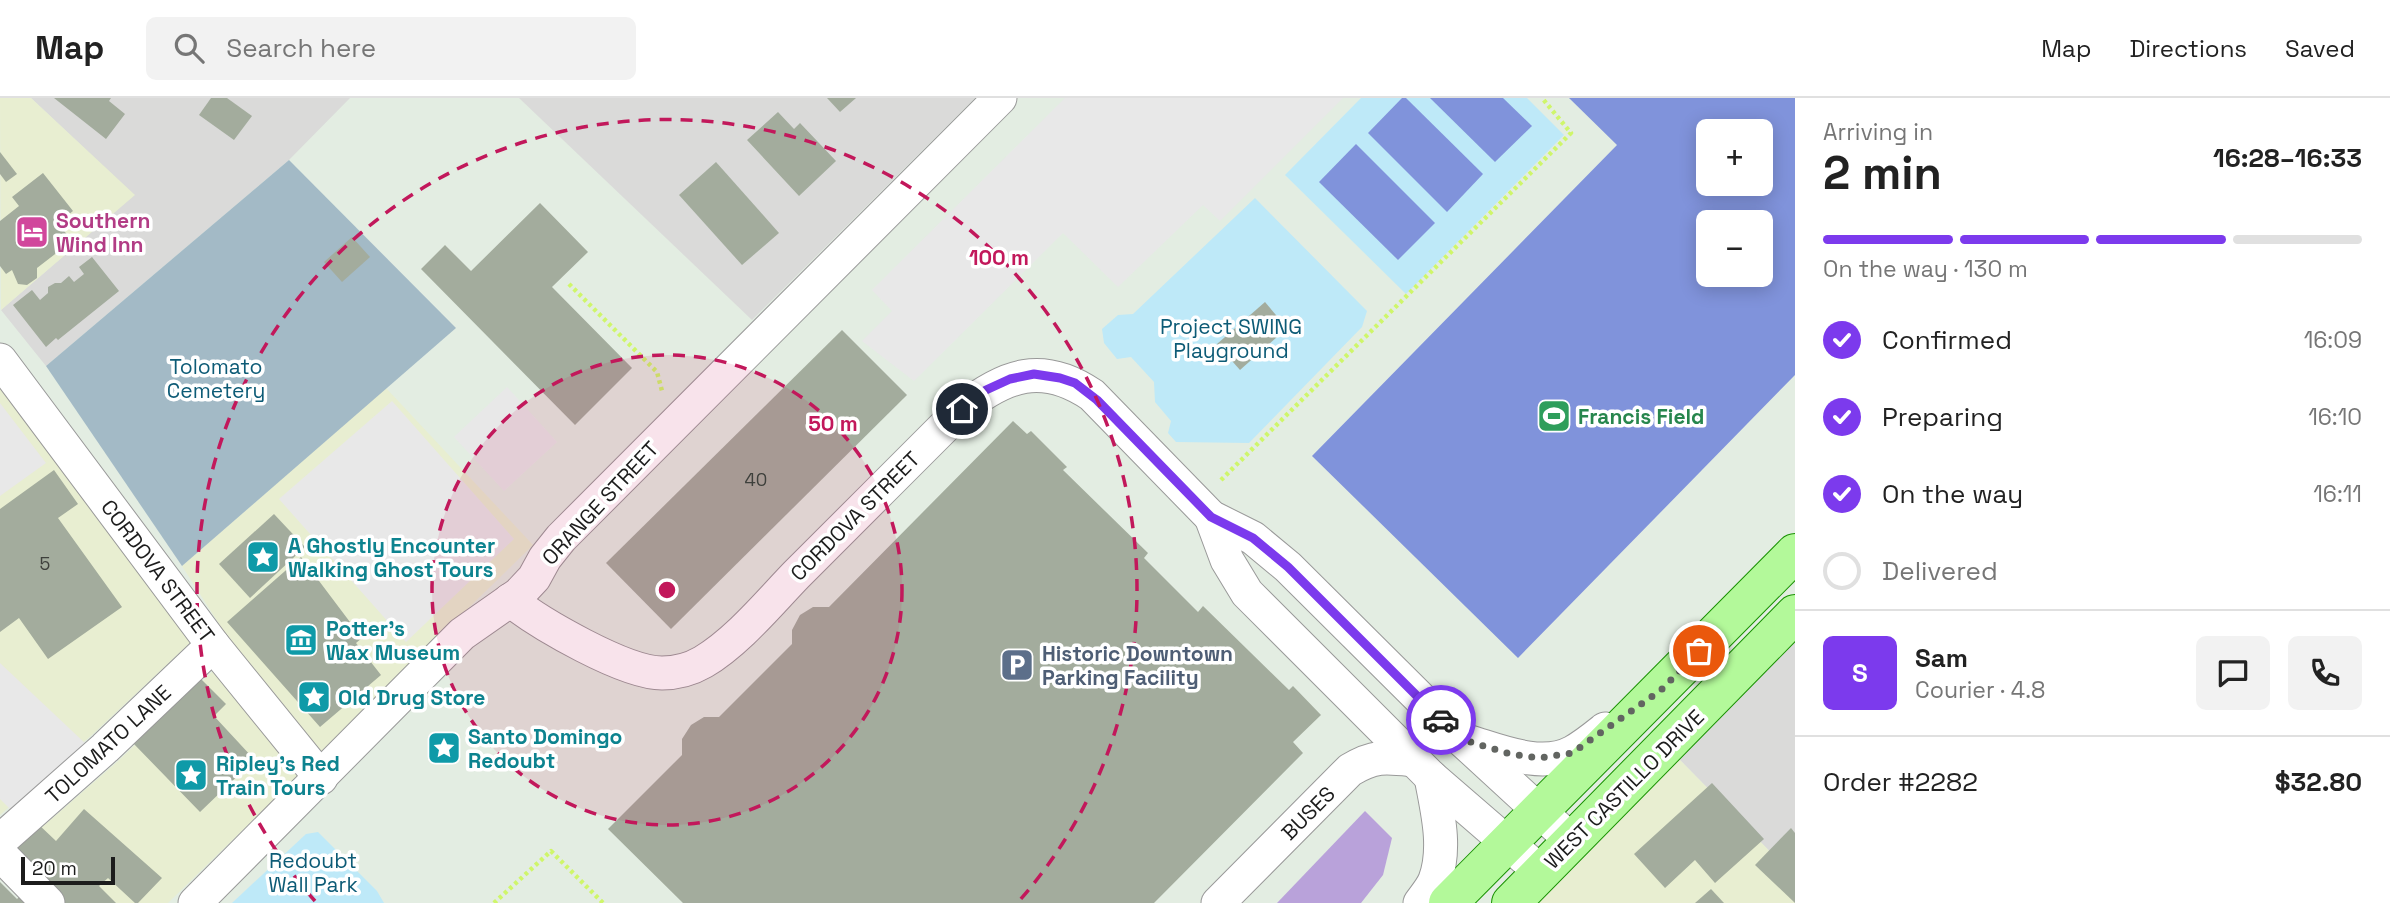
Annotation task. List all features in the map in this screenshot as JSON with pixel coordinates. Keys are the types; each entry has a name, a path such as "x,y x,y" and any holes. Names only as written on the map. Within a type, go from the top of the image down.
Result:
{"main road":[{"name":"WEST CASTILLO DRIVE","path":"1448,903 1795,554"},
{"name":"WEST CASTILLO DRIVE","path":"1511,903 1795,614"}],"street":[{"name":"ORANGE STREET","path":"195,903 462,634 527,586 545,558 567,532 1000,98"},
{"name":"CORDOVA STREET","path":"0,360 214,645 321,778"},
{"name":"CORDOVA STREET","path":"510,600 538,621 626,665 663,673 704,662 746,626 962,409 986,390 1010,379 1034,374 1068,381 1092,395 1204,510 1253,538 1288,567 1461,739 1573,842"},
{"name":"CORDOVA STREET","path":"1204,510 1227,560 1247,593 1423,768 1542,873"},
{"name":"TOLOMATO LANE","path":"0,841 105,748 214,645"},
{"path":"1461,739 1510,754 1539,758 1572,753 1661,690"},
{"name":"BUSES","path":"1218,903 1350,770 1365,761 1380,757 1423,768"},
{"path":"1420,903 1434,881 1440,856 1440,830 1423,768"},
{"path":"0,854 48,903"}],"path":[{"path":"1204,510 1571,133 1542,98"},
{"path":"569,284 657,372 662,391 668,397"},
{"path":"494,903 551,851 603,903"}],"shaded area":[{"path":"0,98 31,98 135,195 1,310"},
{"path":"31,98 350,98 289,160 46,366 1,310 134,195"},
{"path":"519,98 975,98 752,320"},
{"path":"1065,98 1343,98 1220,221 1203,205 1118,287 1063,233 914,381 862,341 892,311 872,290"},
{"path":"1402,98 1406,98 1483,174 1447,212 1368,133"},
{"path":"1430,98 1503,98 1532,126 1495,162"},
{"name":"Francis Field","path":"1569,98 1795,98 1795,375 1518,658 1312,456 1617,145"},
{"path":"1356,144 1435,223 1398,260 1319,182"},
{"path":"0,386 191,642 93,734 0,815"},
{"path":"507,387 557,442 504,491 454,437"},
{"path":"386,388 533,545 321,752 226,635 182,566"},
{"path":"392,401 514,539 406,642 279,499"},
{"path":"0,403 46,463 0,496"},
{"path":"1795,640 1795,877 1679,759"},
{"path":"0,663 87,745 13,812 0,799"},
{"path":"214,670 299,775 168,903 71,903 17,849 117,762"},
{"path":"1679,759 1795,877 1795,903 1538,903"},
{"path":"1365,811 1392,838 1383,875 1361,903 1277,903"}],"green space":[{"path":"1361,98 1527,98 1564,135 1406,294 1285,175"},
{"name":"Tolomato Cemetery","path":"289,160 456,328 182,566 46,366"},
{"name":"Project SWING Playground","path":"1255,198 1367,311 1362,327 1249,443 1176,442 1168,433 1171,421 1155,402 1154,382 1131,357 1117,359 1104,343 1102,329 1118,315 1133,314"},
{"name":"Redoubt Wall Park","path":"318,832 377,891 384,903 232,903 306,834"}],"building":[{"path":"54,98 111,98 109,101 125,114 106,139"},
{"path":"211,98 227,98 252,116 234,140 199,115"},
{"path":"827,98 856,98 840,112"},
{"path":"778,112 794,129 800,123 836,161 799,196 747,140"},
{"path":"0,152 17,174 6,182 0,174"},
{"path":"716,162 779,233 742,265 679,195"},
{"name":"Southern Wind Inn","path":"43,173 73,211 58,223 72,241 37,268 37,278 27,285 18,284 12,270 6,274 0,266 0,221 19,206 12,197"},
{"path":"540,203 588,252 552,287 632,368 575,425 421,269 445,245 471,271"},
{"path":"352,237 370,257 342,282 324,262"},
{"path":"92,257 119,291 46,347 13,305 32,290 40,300 48,293 48,287 61,283 69,276 74,282 84,274 79,267"},
{"path":"1265,302 1287,328 1240,370 1217,344"},
{"path":"842,330 907,395 671,629 606,563"},
{"name":"Historic Downtown Parking Facility","path":"1013,421 1027,434 1031,431 1067,467 1063,470 1148,553 1144,558 1198,612 1203,606 1289,690 1293,686 1321,715 1293,742 1303,753 1154,903 683,903 608,829 682,755 682,739 691,725 704,717 719,717 792,644 792,630 800,615 813,607 829,607"},
{"path":"54,470 78,504 58,518 122,607 48,659 19,618 0,632 0,509"},
{"path":"274,514 305,547 250,598 219,564"},
{"name":"Potter's Wax Museum","path":"301,557 362,638 356,643 381,675 320,727 227,622"},
{"path":"200,678 226,704 214,716 252,757 250,764 200,812 133,743"},
{"path":"1712,783 1764,839 1715,883 1695,860 1665,888 1634,854"},
{"path":"84,809 162,878 138,903 108,878 99,886 116,903 64,903 10,850 37,823 56,841"},
{"path":"1791,828 1795,833 1795,903 1755,865"},
{"path":"0,882 17,899 23,893 33,903 0,903"},
{"path":"1711,889 1724,903 1695,903"}],"way so far":[{"path":"1441,720 1461,739 1510,754 1539,758 1572,753 1661,690 1699,651"}],"place":[{"name":"Southern Wind Inn","path":"32,232"},
{"name":"Francis Field","path":"1554,416"},
{"name":"A Ghostly Encounter Walking Ghost Tours","path":"263,557"},
{"name":"Potter's Wax Museum","path":"301,640"},
{"name":"Historic Downtown Parking Facility","path":"1017,665"},
{"name":"Old Drug Store","path":"314,697"},
{"name":"Santo Domingo Redoubt","path":"444,748"},
{"name":"Ripley's Red Train Tours","path":"191,775"}],"route":[{"path":"962,409 986,390 1010,379 1034,374 1075,383 1092,395 1211,517 1253,538 1288,567 1441,720"}]}
